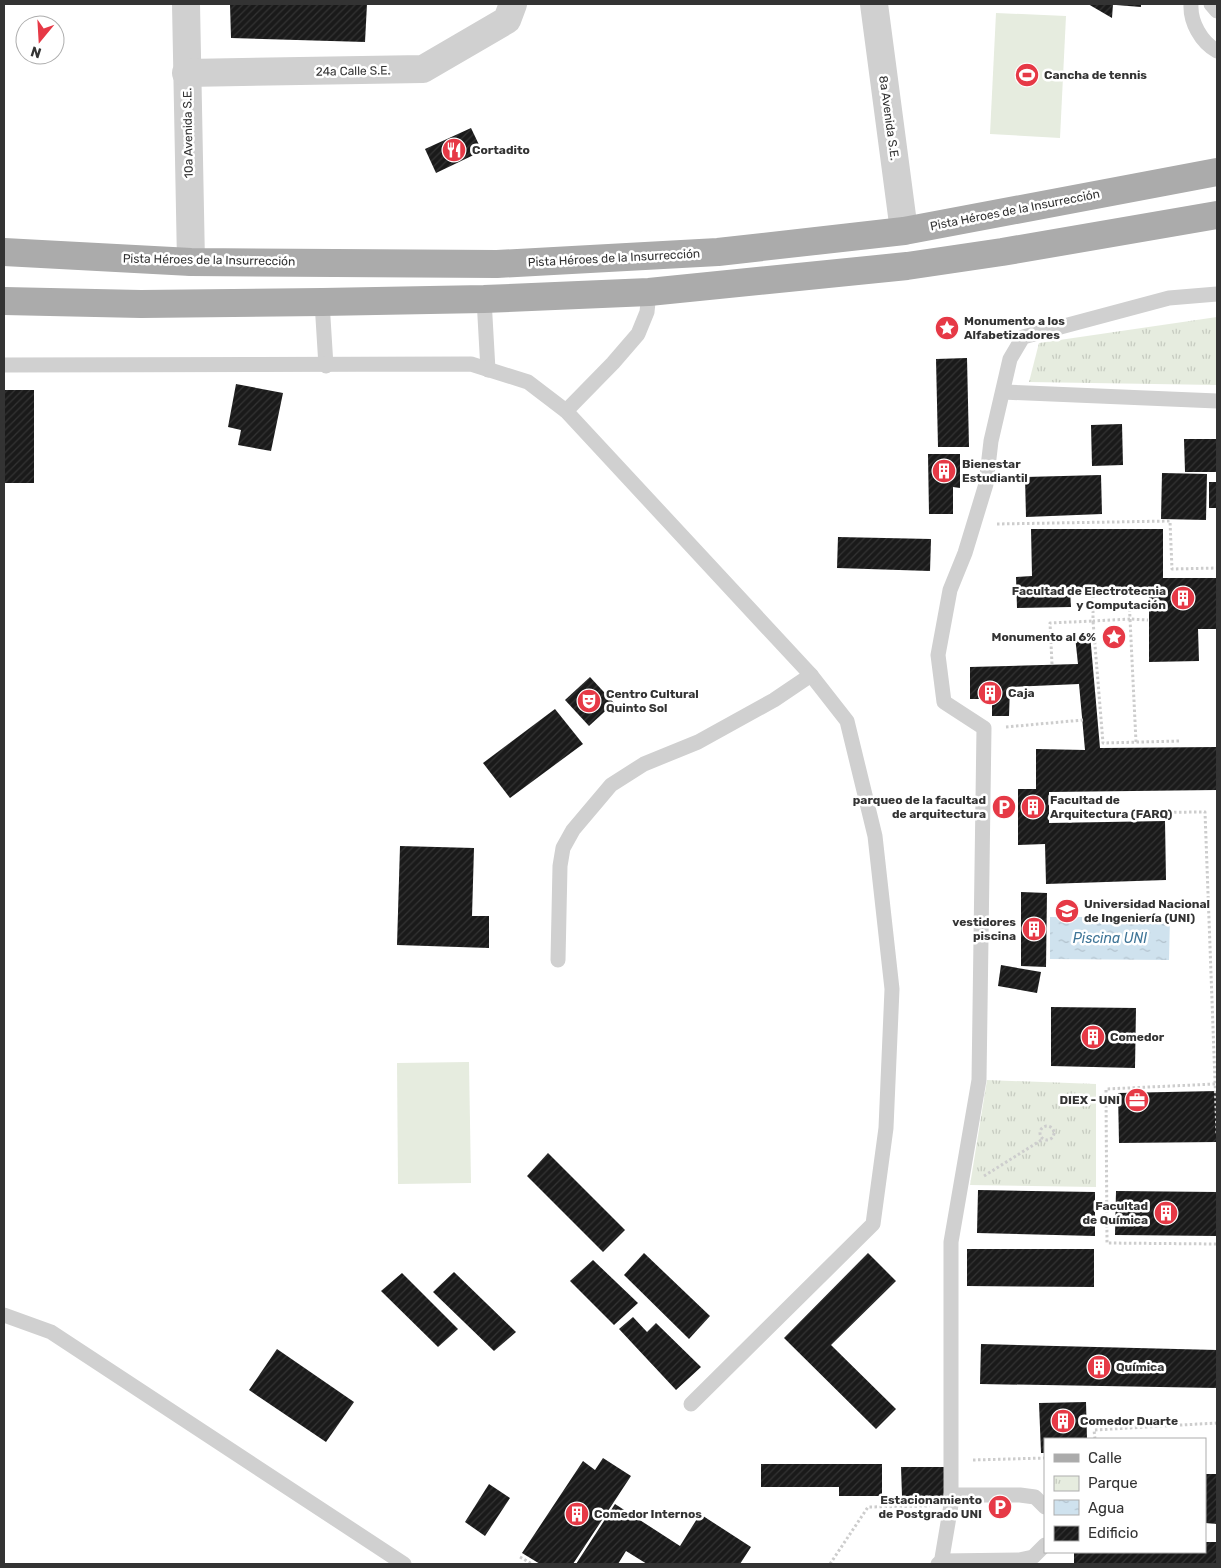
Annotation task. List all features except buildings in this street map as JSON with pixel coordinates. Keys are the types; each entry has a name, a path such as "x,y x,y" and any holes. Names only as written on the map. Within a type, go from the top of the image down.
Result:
{"main road":[{"name":"Pista Héroes de la Insurrección","path":"4,252 191,262 497,264 718,252 904,231 1217,172"},
{"path":"4,301 141,304 322,302 484,299 649,292 907,266 1002,252 1217,215"}],"street":[{"name":"10a Avenida S.E.","path":"186,4 191,262"},
{"name":"8a Avenida S.E.","path":"874,4 904,231"},
{"name":"24a Calle S.E.","path":"186,73 423,69 510,12"}],"lane":[{"path":"1192,4 1193,23 1205,42 1217,51"},
{"path":"1211,4 1217,11"},
{"path":"566,412 638,334 647,312 649,292"},
{"path":"1044,1546 1033,1556 1019,1560 940,1563 950,1500 951,1242 979,1080 984,728 944,702 938,655 950,590 965,553 986,484 991,441 1010,359 1023,337 1169,298 1217,294"},
{"path":"484,299 488,370"},
{"path":"322,302 326,366"},
{"path":"4,365 326,366 471,364 528,382 566,412 811,675 847,721 875,836 892,989 886,1128 873,1224 691,1404"},
{"path":"1002,392 1217,401"},
{"path":"558,960 560,866 563,848 573,830 611,785 644,764 698,742 774,700 811,675"},
{"path":"4,1315 51,1332 404,1564"},
{"path":"950,1500 1027,1496 1035,1497 1044,1506"}],"path":[{"path":"974,525 1170,521 1172,570 1217,568"},
{"path":"1136,742 1129,594 1093,595 1093,621 1103,743 1179,742"},
{"path":"1052,664 1050,623 1148,620"},
{"path":"984,728 1083,720"},
{"path":"1059,813 1206,812 1217,1135"},
{"path":"1215,1084 1106,1088 1107,1243 1217,1244"},
{"path":"960,1192 1043,1139 1051,1140 1054,1138 1053,1128 1045,1126 1040,1130 1043,1139"},
{"path":"1094,1438 1094,1430 1217,1423"},
{"path":"950,1461 1044,1458"},
{"path":"830,1564 868,1507 950,1500"},
{"path":"520,1557 532,1564"}],"green space":[{"path":"996,13 1066,16 1060,138 990,134"},
{"path":"1217,317 1217,385 1029,382 1039,343"},
{"path":"469,1062 471,1183 398,1184 397,1063"},
{"path":"987,1080 1096,1084 1096,1187 970,1185"}],"water":[{"name":"Piscina UNI","path":"1050,917 1170,917 1169,960 1050,959"}],"place":[{"name":"Cancha de tennis","path":"1027,75"},
{"name":"Cortadito","path":"454,150"},
{"name":"Monumento a los Alfabetizadores","path":"947,328"},
{"name":"Bienestar Estudiantil","path":"944,471"},
{"name":"Facultad de Electrotecnia y Computación","path":"1183,598"},
{"name":"Monumento al 6%","path":"1114,637"},
{"name":"Caja","path":"990,693"},
{"name":"Centro Cultural Quinto Sol","path":"589,701"},
{"name":"parqueo de la facultad de arquitectura","path":"1004,807"},
{"name":"Facultad de Arquitectura (FARQ)","path":"1033,807"},
{"name":"Universidad Nacional de Ingeniería (UNI)","path":"1067,911"},
{"name":"vestidores piscina","path":"1034,929"},
{"name":"Comedor","path":"1093,1037"},
{"name":"DIEX - UNI","path":"1137,1100"},
{"name":"Facultad de Química","path":"1166,1213"},
{"name":"Química","path":"1099,1367"},
{"name":"Comedor Duarte","path":"1063,1421"},
{"name":"Estacionamiento de Postgrado UNI","path":"1000,1507"},
{"name":"Comedor Internos","path":"577,1514"}]}
